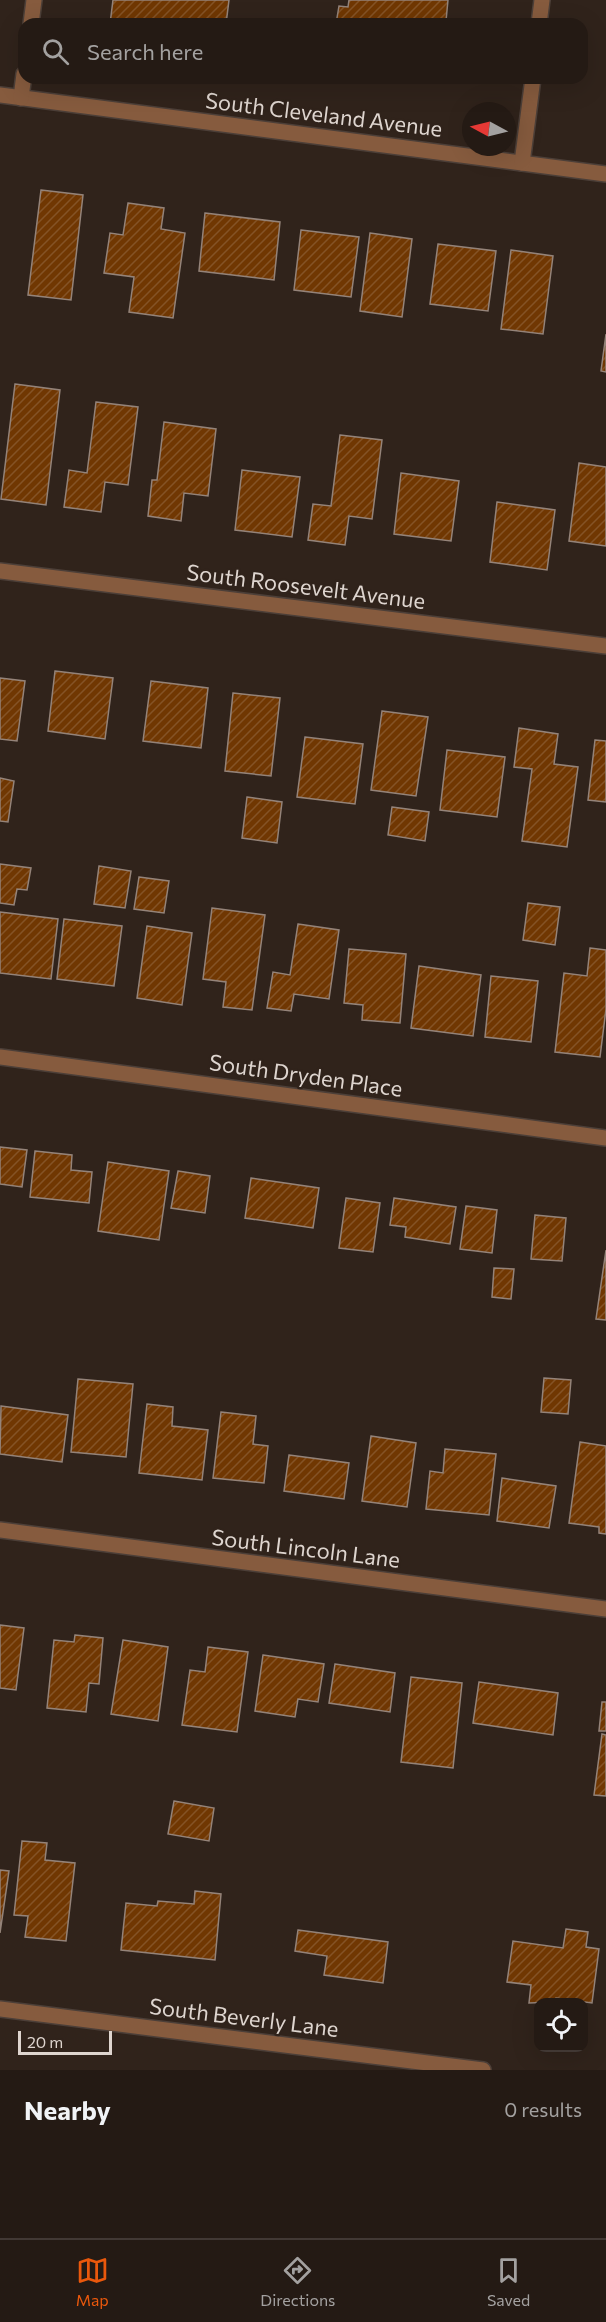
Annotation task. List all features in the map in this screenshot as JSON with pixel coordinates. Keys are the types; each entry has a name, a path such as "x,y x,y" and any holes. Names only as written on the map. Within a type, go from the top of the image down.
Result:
{"street":[{"path":"31,18 34,0"},
{"path":"541,18 543,0"},
{"path":"21,98 23,84"},
{"path":"522,163 532,84"},
{"name":"South Cleveland Avenue","path":"0,95 606,174"},
{"name":"South Roosevelt Avenue","path":"0,571 606,646"},
{"name":"South Dryden Place","path":"0,1057 606,1138"},
{"name":"South Lincoln Lane","path":"0,1530 606,1610"},
{"name":"South Beverly Lane","path":"0,2009 483,2070"}],"building":[{"path":"113,0 229,0 227,18 111,18"},
{"path":"349,0 448,0 446,18 337,18 339,6 348,7"},
{"path":"41,190 83,195 71,300 28,295"},
{"path":"128,203 164,208 161,229 185,233 173,318 129,312 134,277 104,273 110,233 123,235"},
{"path":"205,213 280,222 274,280 199,271"},
{"path":"301,230 359,237 351,297 294,290"},
{"path":"370,233 412,239 402,317 360,311"},
{"path":"438,244 496,251 488,311 430,304"},
{"path":"511,250 553,256 543,334 501,329"},
{"path":"606,334 606,372 601,371"},
{"path":"15,384 60,390 46,505 1,499"},
{"path":"96,402 138,407 128,485 105,482 101,512 64,507 69,470 87,473"},
{"path":"164,422 216,429 208,496 184,493 181,521 148,516 152,480 157,480"},
{"path":"340,435 382,440 372,519 349,516 345,545 308,540 313,504 331,506"},
{"path":"579,463 606,467 606,546 569,541"},
{"path":"242,470 300,477 292,537 235,530"},
{"path":"401,473 459,481 451,541 394,534"},
{"path":"497,502 555,510 547,570 490,562"},
{"path":"55,671 113,678 105,739 48,731"},
{"path":"0,678 25,681 17,741 0,739"},
{"path":"151,681 208,688 201,748 143,741"},
{"path":"233,693 280,698 271,776 225,771"},
{"path":"382,711 428,717 416,796 371,790"},
{"path":"519,728 558,734 554,764 578,767 567,847 522,841 532,769 514,767"},
{"path":"305,737 363,744 355,804 297,797"},
{"path":"595,740 606,741 606,802 588,800"},
{"path":"447,750 505,757 497,817 440,810"},
{"path":"0,778 14,781 8,822 0,821"},
{"path":"247,797 282,802 277,843 242,838"},
{"path":"392,807 429,812 425,841 388,835"},
{"path":"0,864 31,868 27,890 17,889 14,905 0,903"},
{"path":"99,866 131,871 125,908 94,904"},
{"path":"139,877 169,881 164,913 134,909"},
{"path":"528,903 560,907 555,945 523,940"},
{"path":"212,908 265,915 252,1010 223,1007 226,982 203,979"},
{"path":"0,912 58,919 51,979 0,973"},
{"path":"64,919 122,926 114,986 57,979"},
{"path":"298,924 339,930 329,999 294,994 291,1011 267,1008 273,972 290,975"},
{"path":"147,926 192,933 182,1005 137,998"},
{"path":"590,948 606,950 606,1009 600,1057 555,1052 564,973 587,976"},
{"path":"349,949 406,954 400,1023 362,1020 363,1005 344,1003"},
{"path":"419,966 481,975 473,1036 411,1028"},
{"path":"491,976 538,981 531,1042 485,1037"},
{"path":"0,1147 27,1150 22,1187 0,1184"},
{"path":"35,1151 72,1155 71,1170 92,1172 89,1203 30,1197"},
{"path":"108,1162 169,1171 159,1240 98,1231"},
{"path":"178,1171 210,1176 205,1213 171,1208"},
{"path":"251,1178 319,1188 313,1228 245,1218"},
{"path":"346,1198 380,1203 373,1252 339,1248"},
{"path":"394,1198 456,1207 450,1244 405,1237 406,1227 390,1225"},
{"path":"466,1206 497,1210 492,1253 460,1249"},
{"path":"535,1215 566,1218 562,1261 531,1259"},
{"path":"606,1250 606,1320 596,1319"},
{"path":"494,1268 514,1269 511,1299 492,1297"},
{"path":"544,1378 571,1380 568,1414 541,1412"},
{"path":"78,1379 133,1384 126,1457 71,1452"},
{"path":"147,1404 173,1407 172,1426 208,1430 202,1480 139,1473"},
{"path":"1,1406 68,1415 62,1462 0,1454"},
{"path":"221,1412 256,1416 253,1444 268,1446 264,1483 213,1478"},
{"path":"371,1436 416,1443 407,1507 362,1501"},
{"path":"580,1442 606,1446 606,1534 599,1533 599,1527 569,1523"},
{"path":"445,1449 496,1454 489,1515 426,1509 430,1471 443,1473"},
{"path":"289,1455 349,1463 344,1499 284,1491"},
{"path":"502,1478 556,1486 549,1528 497,1521"},
{"path":"0,1625 24,1628 16,1690 0,1688"},
{"path":"75,1635 103,1638 99,1684 89,1683 86,1712 47,1708 54,1640 74,1642"},
{"path":"123,1640 168,1647 158,1721 111,1714"},
{"path":"208,1647 248,1652 237,1732 182,1725 190,1670 205,1672"},
{"path":"263,1655 324,1664 318,1702 298,1699 295,1717 255,1711"},
{"path":"335,1664 395,1673 390,1712 329,1703"},
{"path":"411,1677 462,1683 453,1768 401,1762"},
{"path":"479,1682 558,1693 553,1735 473,1723"},
{"path":"602,1702 606,1702 606,1731 599,1731"},
{"path":"602,1734 606,1735 606,1796 594,1795"},
{"path":"174,1801 214,1808 209,1841 168,1834"},
{"path":"22,1841 47,1843 45,1860 75,1863 66,1941 25,1937 28,1916 14,1915"},
{"path":"0,1870 9,1871 0,1933"},
{"path":"195,1891 221,1894 215,1960 121,1950 126,1903 157,1906 158,1901 194,1904"},
{"path":"566,1929 588,1932 586,1947 599,1949 592,2003 588,2002 588,1998 534,1998 534,2003 529,2003 531,1985 507,1982 513,1941 563,1948"},
{"path":"298,1930 388,1942 383,1983 324,1975 327,1956 295,1951"}]}
